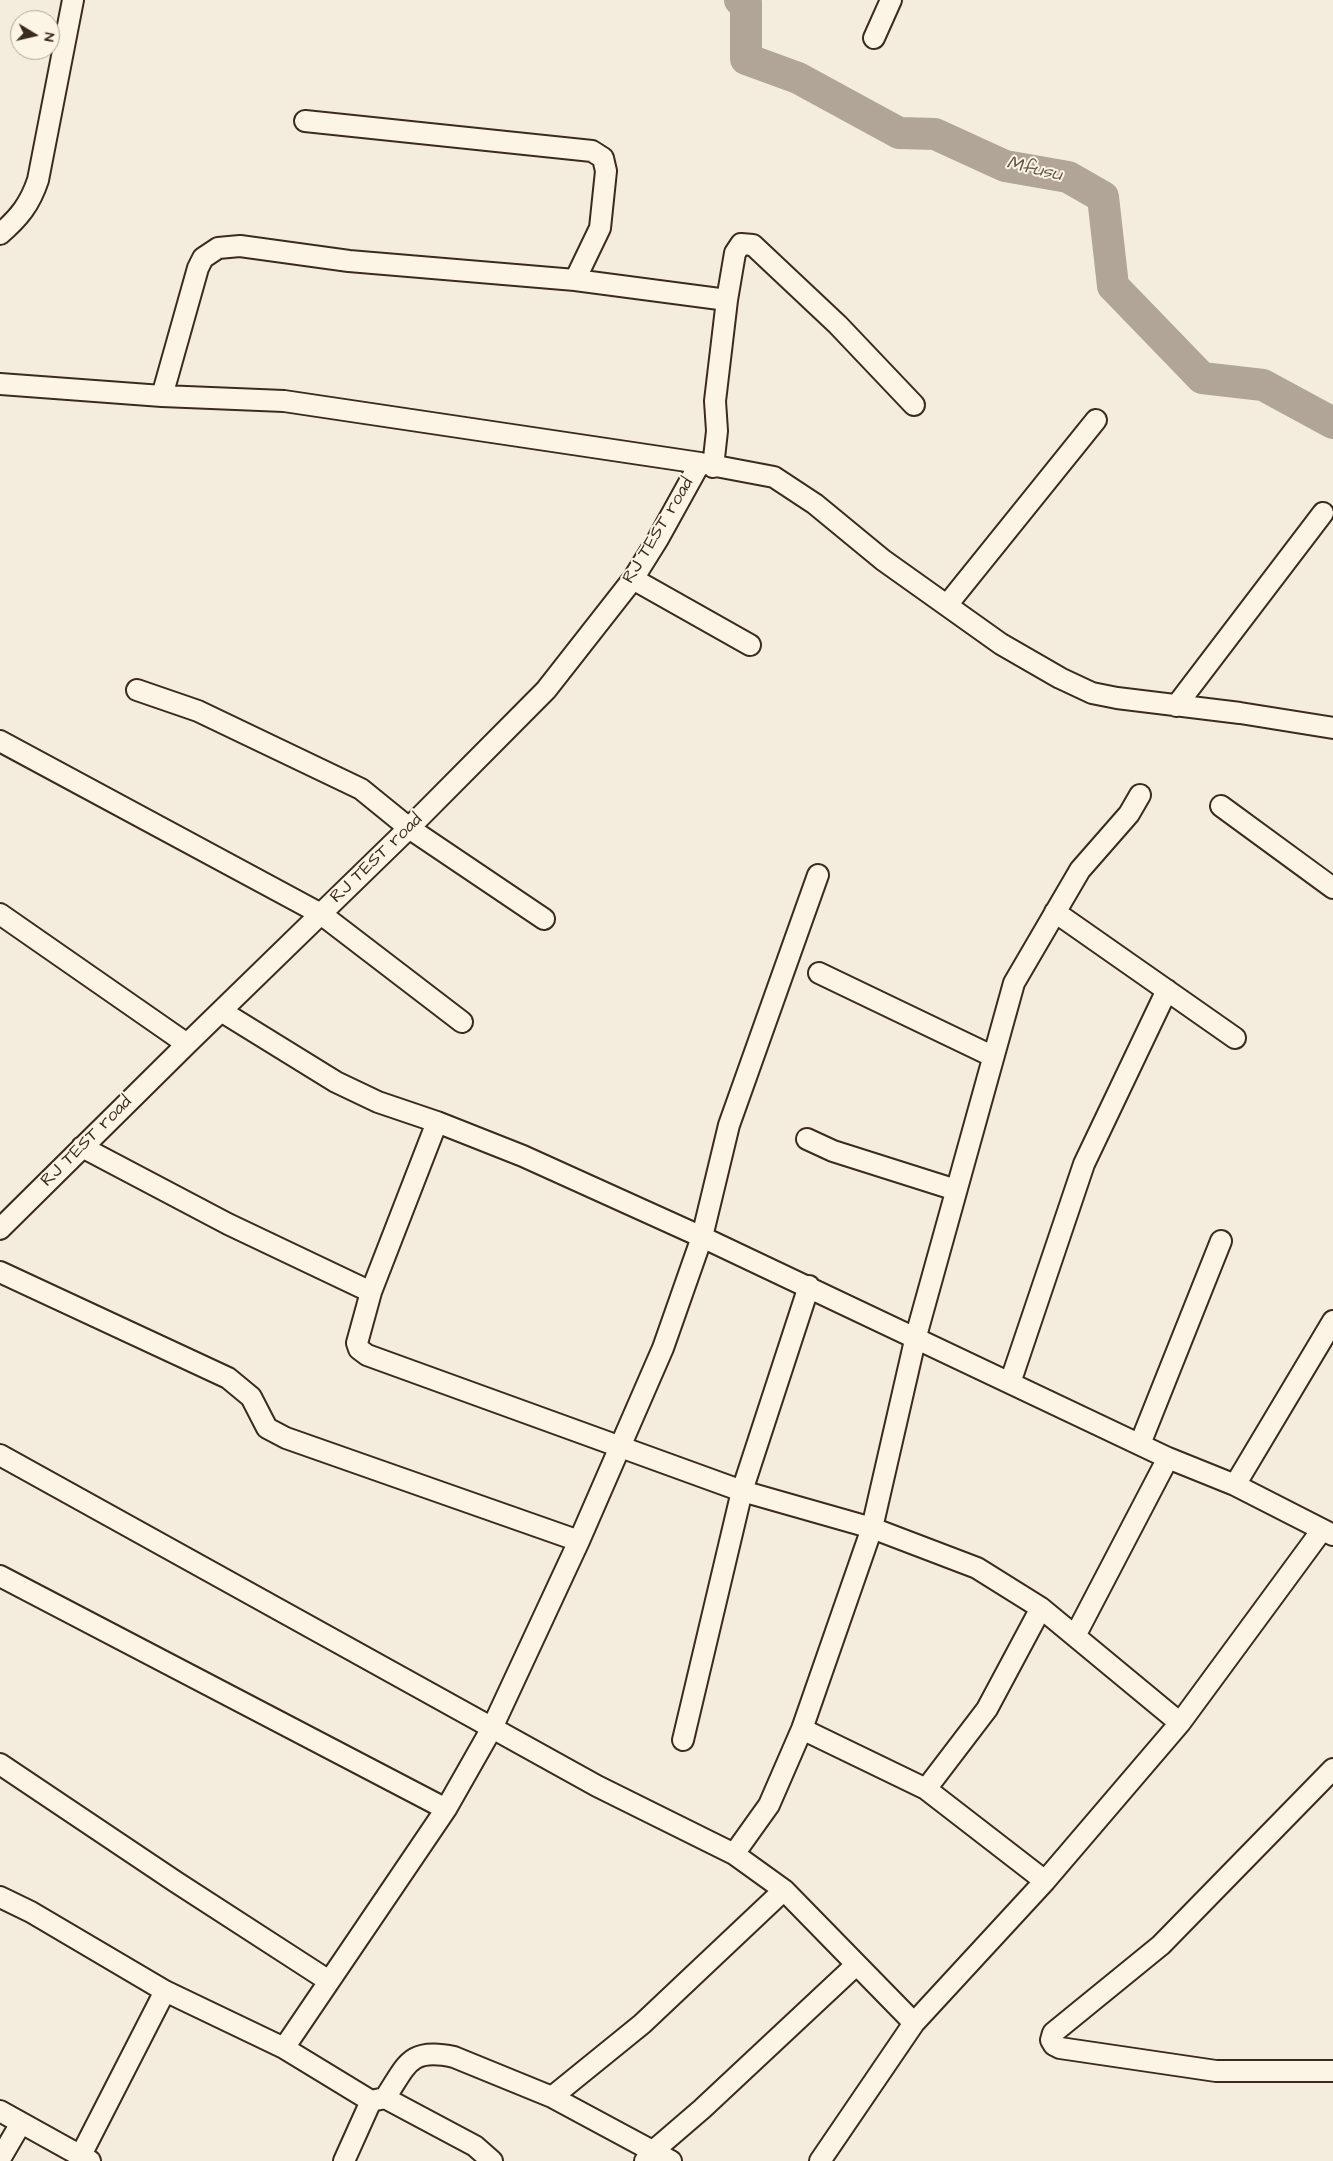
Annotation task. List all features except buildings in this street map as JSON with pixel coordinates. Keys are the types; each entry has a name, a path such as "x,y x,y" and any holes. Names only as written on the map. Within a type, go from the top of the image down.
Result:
{"street":[{"path":"0,234 19,218 31,201 73,0"},
{"path":"874,38 891,0"},
{"path":"305,121 592,151 603,158 606,171 600,228 576,280"},
{"path":"706,465 717,431 715,401 727,300 735,253 741,244 753,245 838,326 914,405"},
{"path":"162,396 198,268 204,258 218,248 240,246 348,261 576,280 727,300"},
{"path":"0,384 162,396 284,401 320,405 774,477 816,504 883,560 1001,644 1060,678 1092,692 1333,728"},
{"path":"947,605 1096,420"},
{"name":"RJ TEST road","path":"0,1229 409,828 546,690 633,579 706,465"},
{"path":"1176,706 1323,513"},
{"path":"633,579 750,645"},
{"path":"136,690 198,711 361,789 409,828 544,919"},
{"path":"0,741 321,914 462,1022"},
{"path":"734,1854 769,1805 802,1729 872,1528 916,1336 992,1056 1014,983 1080,870 1125,819 1140,795"},
{"path":"1220,806 1333,888"},
{"path":"284,2048 446,1809 492,1728 622,1447 663,1348 702,1236 729,1125 818,874"},
{"path":"1055,912 1235,1038"},
{"path":"0,914 187,1044"},
{"path":"819,973 992,1056"},
{"path":"1010,1383 1084,1164 1167,990"},
{"path":"222,1010 336,1082 378,1102 437,1122 523,1156 702,1236 916,1336 1168,1458 1235,1485 1328,1533 1180,1723 1044,1881 914,2023 820,2161"},
{"path":"437,1122 371,1292 358,1344 359,1349 367,1355 742,1491 872,1528 977,1568 1042,1608 1180,1723"},
{"path":"807,1139 833,1151 956,1190"},
{"path":"82,1147 228,1224 371,1292"},
{"path":"1140,1444 1221,1241"},
{"path":"0,1272 228,1378 251,1398 267,1428 286,1438 579,1541"},
{"path":"683,1740 742,1491 809,1286"},
{"path":"1235,1485 1333,1321"},
{"path":"0,1455 604,1790 734,1854 784,1890 914,2023"},
{"path":"1075,1636 1168,1458"},
{"path":"0,1576 446,1809"},
{"path":"926,1789 987,1708 1042,1608"},
{"path":"802,1729 926,1789 1044,1881"},
{"path":"0,1764 176,1882 329,1981"},
{"path":"1333,1769 1161,1945 1053,2033 1051,2040 1054,2045 1060,2048 1216,2071 1333,2071"},
{"path":"552,2097 642,2024 784,1890"},
{"path":"0,1897 31,1912 165,1991 284,2048 378,2100 475,2146 492,2161"},
{"path":"648,2156 702,2109 856,1965"},
{"path":"0,2111 85,2158 165,1991"},
{"path":"344,2161 378,2100 410,2060 423,2054 438,2053 454,2057 552,2097 648,2156 671,2161"},
{"path":"0,2159 21,2122"}],"waterway":[{"name":"Mfusu","path":"740,0 746,3 746,59 798,78 899,133 935,134 1005,166 1068,177 1103,197 1113,286 1202,378 1263,385 1333,423"}]}
